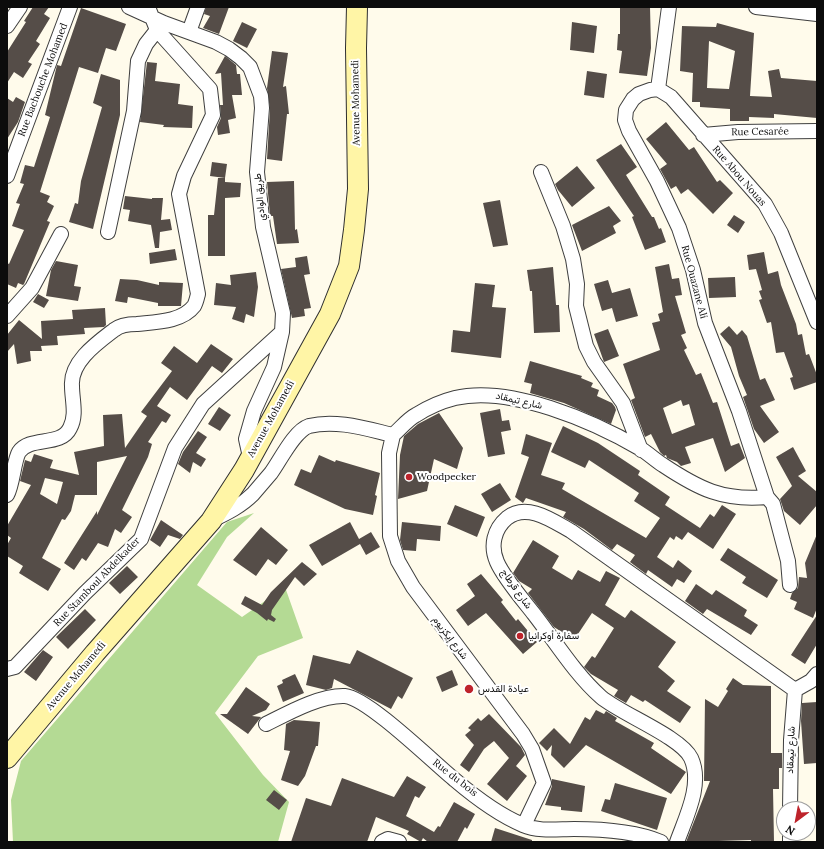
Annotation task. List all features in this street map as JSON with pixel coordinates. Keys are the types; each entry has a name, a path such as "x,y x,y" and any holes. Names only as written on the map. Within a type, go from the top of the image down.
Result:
{"main road":[{"name":"Avenue Mohamedi","path":"7,758 95,653 211,521 244,470 330,314 350,266 358,189 356,48 357,7"}],"street":[{"path":"7,26 20,7"},
{"name":"Rue Bachouche Mohamed","path":"7,176 10,158 70,7"},
{"name":"طريق الوادي","path":"129,7 152,18 216,42 241,58 250,67 261,96 262,108 257,172 263,227 282,314 282,332 274,367 254,411 246,439 250,457"},
{"path":"189,32 198,7"},
{"path":"658,90 669,7"},
{"path":"756,7 817,14"},
{"path":"108,232 134,111 138,61 146,44 152,18"},
{"path":"7,496 20,452 27,445 60,438 70,429 74,410 71,384 76,367 88,353 116,328 131,324 155,322 178,317 187,312 194,305 198,294 184,227 180,194 184,176 213,115 210,89 152,18"},
{"name":"Rue Ouazane Ali","path":"658,90 650,90 633,99 626,110 625,120 679,228 693,270 705,323 739,411 767,497"},
{"name":"Rue Abou Nouas","path":"658,90 671,97 755,192 772,214 817,322"},
{"name":"Rue Cesarée","path":"703,135 738,132 817,131"},
{"path":"541,172 563,226 573,259 576,284 576,306 586,346 594,362 623,402 641,450"},
{"path":"7,316 32,288 61,234"},
{"name":"Rue Stamboul Abdelkader","path":"7,669 15,667 85,593 141,538 175,448 203,404 282,332"},
{"name":"شارع تيمقاد","path":"394,435 415,415 454,398 489,394 557,410 641,450 694,484 719,495 745,499 767,497"},
{"path":"211,521 241,506 272,472 289,444 307,427 327,423 363,428 394,435"},
{"name":"شارع إيكزيوم","path":"394,435 389,454 390,536 392,543 398,561 413,587 523,734 532,749 544,783 524,825"},
{"path":"767,497 773,504 788,561 790,585"},
{"name":"شارع قرطاج","path":"677,842 690,806 696,779 691,757 680,745 601,696 576,669 518,594 497,562 494,539 498,526 508,517 523,512 542,514 571,531 795,690"},
{"path":"795,690 811,681 817,674"},
{"name":"شارع تيمقاد","path":"790,801 791,740 795,690"},
{"name":"Rue du bois","path":"266,724 286,714 327,698 346,696 365,704 455,781 491,806 524,825 540,829 576,829 617,832 650,837 661,842"},
{"path":"382,842 388,839 399,842"}],"green space":[{"path":"254,513 227,537 197,585 242,617 285,587 303,638 258,656 215,713 263,775 289,802 278,842 13,842 11,800 21,761 227,522"}],"building":[{"path":"33,7 49,7 44,14 50,18 36,41 40,44 28,62 32,64 23,78 14,72 7,83 7,52 26,22 24,21"},
{"path":"206,7 229,7 219,34 203,28 210,16 204,14"},
{"path":"620,7 650,7 651,48 647,76 619,73 622,51 617,50 618,34 620,34"},
{"path":"81,8 126,24 116,51 106,48 98,73 79,67 40,192 50,196 47,202 54,206 47,221 50,222 24,284 18,283 16,288 7,284 7,263 9,264 24,230 12,226 20,204 16,203 24,184 20,183 25,165 34,167 50,117 45,115 57,65 61,66"},
{"path":"242,22 257,29 247,48 233,41"},
{"path":"572,22 597,26 594,53 570,50"},
{"path":"717,23 754,33 750,96 772,97 768,71 779,69 781,78 817,81 817,118 774,114 774,118 749,117 749,121 730,121 730,109 700,107 700,102 692,102 693,73 680,71 682,26 716,27","holes":["709,41 735,51 729,89 707,88"]},
{"path":"272,51 288,53 283,87 286,86 289,114 287,114 282,161 267,159 270,109 267,88"},
{"path":"225,56 236,65 237,74 240,74 242,95 232,95 236,118 228,120 230,133 218,135 217,127 221,118 220,105 223,105 221,73 215,74"},
{"path":"147,62 157,63 155,81 180,84 178,104 193,106 192,128 163,127 164,125 140,122"},
{"path":"587,71 607,74 604,98 584,95"},
{"path":"101,74 120,80 120,115 93,229 69,222 75,203 78,204 81,181 102,107 93,103"},
{"path":"16,97 25,102 18,122 7,139 7,98 13,102"},
{"path":"666,122 689,150 694,147 717,182 720,180 733,193 713,214 688,189 681,194 676,186 671,189 660,169 667,164 646,139"},
{"path":"621,144 637,167 626,175 652,217 654,217 659,229 661,228 666,242 645,250 632,217 634,216 596,160"},
{"path":"212,162 227,164 225,178 210,176"},
{"path":"577,166 595,188 572,207 555,184"},
{"path":"218,178 225,178 225,182 241,183 240,197 225,198 225,256 208,256 208,215 214,215"},
{"path":"294,181 295,230 297,229 299,243 277,244 273,216 270,216 267,182"},
{"path":"125,196 152,199 163,198 161,220 170,219 172,230 160,232 159,248 155,248 151,225 128,221 130,210 123,209"},
{"path":"500,200 508,245 493,247 483,203"},
{"path":"609,206 621,221 613,226 616,233 582,251 572,225"},
{"path":"734,215 745,222 738,233 727,225"},
{"path":"175,249 177,260 150,264 149,253"},
{"path":"764,252 768,274 778,271 781,285 796,324 798,335 802,334 806,355 809,354 817,375 817,382 794,390 790,378 793,377 784,352 776,353 771,322 767,323 759,300 762,299 759,291 762,290 756,269 749,270 747,255"},
{"path":"307,256 310,274 304,275 311,308 304,309 305,316 292,318 281,269 296,267 295,258"},
{"path":"56,261 78,265 74,286 81,287 78,301 46,296 51,270"},
{"path":"669,264 672,279 679,278 682,295 675,296 686,333 681,335 687,348 684,350 696,375 701,373 713,403 717,402 731,446 739,443 745,458 725,472 713,438 685,447 691,463 681,466 677,462 667,458 666,455 664,456 660,452 651,434 645,437 631,400 635,398 623,364 660,350 652,323 660,321 658,314 663,312 655,267","holes":["681,400 683,406 689,404 695,425 672,434 663,408"]},
{"path":"553,267 556,305 559,305 560,332 534,333 532,291 530,291 527,270"},
{"path":"256,272 258,287 254,317 246,314 244,323 232,319 236,307 214,305 216,283 231,285 230,275"},
{"path":"735,277 736,297 709,298 708,278"},
{"path":"120,279 137,280 159,285 159,282 183,283 181,306 158,306 158,303 128,297 127,303 115,301"},
{"path":"608,280 612,293 630,288 638,316 616,322 612,308 602,311 594,284"},
{"path":"475,283 495,285 492,307 506,308 501,358 451,352 453,330 470,332"},
{"path":"38,294 49,300 44,308 33,302"},
{"path":"105,308 106,325 104,327 84,328 85,334 57,336 58,345 41,346 42,351 30,351 31,361 17,364 14,344 7,352 7,335 19,320 42,339 41,321 73,319 72,310"},
{"path":"729,326 737,335 742,330 747,336 760,380 765,378 775,400 760,406 779,432 764,443 754,429 743,397 747,395 739,376 731,347 720,334"},
{"path":"608,329 619,356 604,362 594,334"},
{"path":"211,344 233,359 222,373 212,366 187,400 170,387 157,406 171,415 166,423 162,421 148,442 152,444 148,457 122,510 132,517 121,533 115,529 108,547 98,543 86,561 82,558 74,570 64,563 97,511 97,515 127,456 97,462 97,495 75,495 71,511 65,520 62,519 42,558 61,569 48,591 19,573 23,566 7,556 7,545 11,538 7,535 7,526 31,485 20,481 25,460 31,462 34,454 53,460 50,468 79,475 74,452 104,446 103,415 122,414 125,448 147,416 141,412 172,371 161,363 174,346 197,363","holes":["45,478 63,482 57,504 40,494"]},
{"path":"530,361 582,376 581,378 593,383 591,387 599,390 597,396 612,403 615,407 616,410 611,424 564,403 530,393 532,384 524,382"},
{"path":"219,407 231,415 220,431 208,424"},
{"path":"500,409 502,421 509,420 511,430 501,432 505,454 488,457 480,413"},
{"path":"439,413 463,448 457,469 434,459 427,491 398,499 400,455 404,436 418,424"},
{"path":"563,426 598,443 640,471 638,475 670,497 665,505 700,528 710,514 714,517 722,505 736,514 713,549 688,532 682,540 676,536 674,540 670,537 657,557 673,568 678,560 692,571 684,583 677,579 672,587 648,570 646,574 630,562 635,555 617,544 612,550 584,529 563,517 566,512 526,498 523,503 515,497 529,457 521,454 526,434 552,443 541,475 565,483 562,489 646,538 660,518 634,501 639,493 589,460 585,468 551,452"},
{"path":"198,431 207,437 196,453 206,459 201,467 193,462 190,473 178,464 183,452"},
{"path":"793,447 806,471 798,476 817,492 817,505 800,525 784,511 780,499 792,486 776,457"},
{"path":"319,455 335,462 336,460 380,473 375,495 377,496 373,515 345,509 294,485 301,469 311,473"},
{"path":"500,483 511,500 492,512 481,494"},
{"path":"455,505 485,517 477,537 447,524"},
{"path":"161,520 183,535 180,539 168,535 160,547 150,540"},
{"path":"350,522 359,539 371,532 380,547 366,555 360,544 322,566 309,545"},
{"path":"402,522 441,526 440,541 417,539 416,551 403,550 400,540"},
{"path":"261,527 288,550 276,565 268,559 256,576 233,560"},
{"path":"817,534 817,608 813,618 794,609 797,602 790,599 792,593 798,588 799,577 807,578 805,563"},
{"path":"533,540 559,556 552,568 572,580 578,570 600,582 606,571 620,578 605,605 625,618 631,610 676,642 658,667 675,681 667,691 691,707 680,723 645,700 643,702 631,695 626,703 614,696 618,690 591,674 584,667 592,656 595,658 614,628 592,613 574,640 554,627 528,593 532,589 519,581 513,573"},
{"path":"728,548 778,580 767,598 742,583 746,577 720,560"},
{"path":"302,562 317,574 304,586 295,577 272,610 271,615 276,619 274,622 268,619 267,621 257,613 241,604 245,596 262,605 271,592"},
{"path":"127,566 138,577 120,594 109,583"},
{"path":"481,574 503,600 501,602 516,621 518,619 537,642 523,654 486,613 468,626 456,610 475,596 467,584"},
{"path":"696,584 712,595 716,590 747,610 744,616 758,625 751,635 707,609 703,614 685,601"},
{"path":"85,609 96,620 68,649 56,637"},
{"path":"817,615 817,644 805,664 791,655"},
{"path":"43,650 53,657 36,681 24,672"},
{"path":"357,650 413,678 402,699 398,696 391,709 334,679 332,688 326,690 306,685 313,655 350,664"},
{"path":"452,670 458,685 442,692 436,677"},
{"path":"295,674 304,693 283,702 277,686 283,683 282,680"},
{"path":"733,678 743,685 771,686 771,753 782,753 782,768 779,768 779,789 773,789 774,842 751,842 751,840 686,842 710,781 704,781 705,699 718,707 728,691 726,689"},
{"path":"246,687 270,704 266,710 252,716 261,717 248,734 220,714 227,714"},
{"path":"817,702 817,763 804,764 801,721 802,703"},
{"path":"596,710 604,714 606,711 617,718 615,721 654,743 651,748 686,772 671,794 586,745 564,768 551,755 552,745 547,751 539,743 554,728 570,744 585,717 590,720"},
{"path":"489,714 521,747 525,755 516,766 527,776 507,801 487,784 509,758 494,741 484,749 469,772 460,765 474,745 465,735 471,730 468,728 478,718 481,721"},
{"path":"294,720 320,722 318,746 316,746 305,776 298,786 281,780 290,751 284,750 286,724"},
{"path":"407,776 426,787 419,798 415,796 406,816 434,832 438,826 440,827 454,802 475,814 467,829 465,827 457,842 428,842 423,838 421,842 407,834 409,831 376,817 367,842 291,842 306,798 331,806 342,778 394,797"},
{"path":"552,779 585,786 582,812 561,810 561,807 545,805 552,786"},
{"path":"615,783 667,798 657,830 601,811 605,799 610,800"},
{"path":"274,790 287,800 279,810 266,800"},
{"path":"495,828 532,840 532,842 491,842"}],"place":[{"name":"Woodpecker","path":"409,477"},
{"name":"سفارة أوكرانيا","path":"520,636"},
{"name":"عيادة القدس","path":"469,689"}]}
